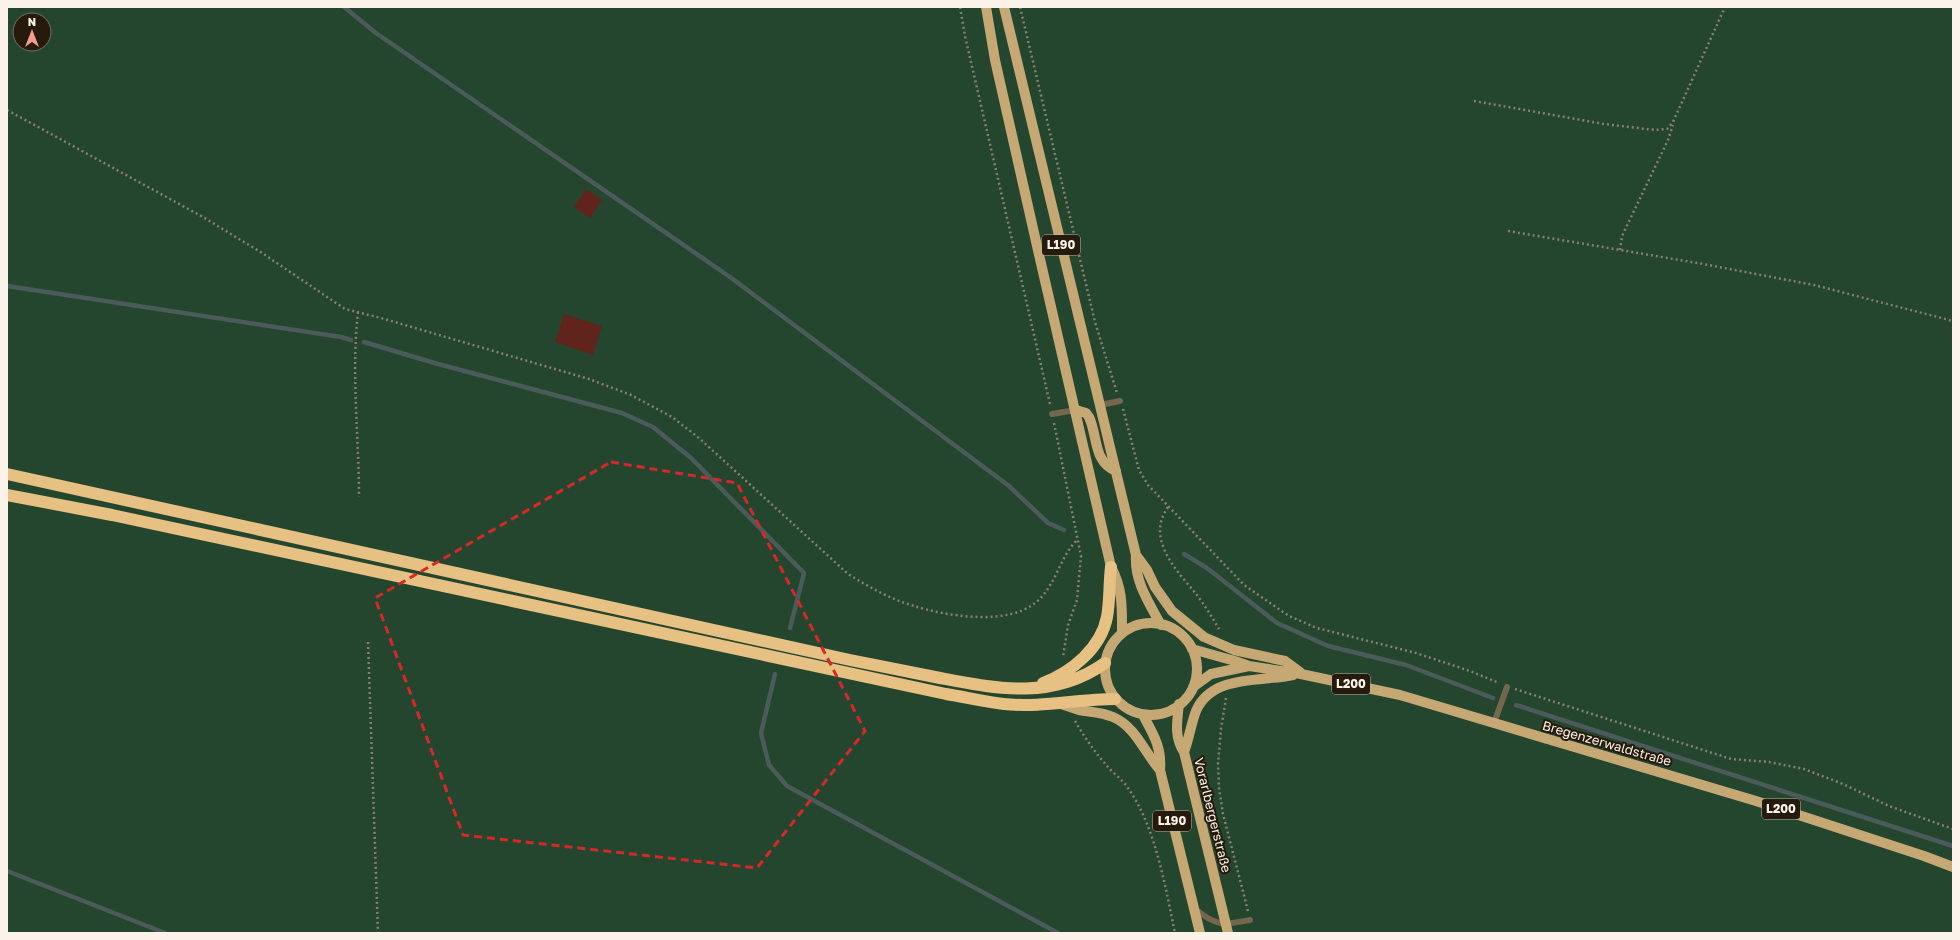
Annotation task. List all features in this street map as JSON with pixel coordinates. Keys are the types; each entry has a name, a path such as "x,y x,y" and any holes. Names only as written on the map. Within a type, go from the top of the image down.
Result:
{"highway":[{"path":"8,474 850,660 965,683 1026,690 1071,681 1095,670 1105,663"},
{"path":"7,494 135,520 946,694 1004,704 1059,703 1088,698 1115,698"},
{"path":"1026,690 1061,674 1084,657 1096,645 1103,632 1107,617 1111,567"}],"main road":[{"name":"L190","path":"986,7 999,75 1111,567 1119,581 1122,607 1122,633"},
{"name":"L190","path":"1004,7 1136,555 1136,572 1140,586 1161,625"},
{"path":"1076,410 1086,414 1089,417 1099,456 1105,464 1116,471"},
{"path":"1136,555 1147,570 1155,587 1172,611 1204,637 1234,650 1285,661 1301,674"},
{"path":"1161,625 1174,630 1184,638 1192,649 1197,668 1193,687 1179,704 1161,714 1144,715 1133,712 1115,698 1108,688 1105,676 1105,663 1109,650 1122,633 1132,626 1161,625"},
{"name":"Bregenzerwaldstraße","path":"1192,649 1249,666 1301,674 1400,695 1756,801 1924,856 1953,867"},
{"name":"Bregenzerwaldstraße","path":"1193,687 1211,674 1249,666"},
{"path":"1184,752 1197,709 1216,689 1236,682 1274,679 1301,674"},
{"path":"1059,703 1078,709 1111,716 1120,721 1129,728 1147,750 1151,760 1160,770"},
{"name":"Vorarlbergerstraße","path":"1179,704 1176,733 1179,744 1184,752 1227,929"},
{"name":"L190","path":"1144,715 1159,748 1161,756 1160,770 1200,933"}],"lane":[{"path":"1100,405 1120,401"},
{"path":"1052,414 1076,410"},
{"path":"1494,723 1507,687"},
{"path":"1194,908 1209,920 1227,929 1250,920"}],"path":[{"path":"960,7 965,36 1052,414 1081,556 1077,600 1068,625 1063,658"},
{"path":"1020,7 1071,215 1095,322 1120,401 1139,470 1148,485 1168,507 1244,585 1289,616 1317,628 1416,653 1470,671 1507,687 1731,759 1769,762 1804,769 1843,784 1889,806 1953,829"},
{"path":"1620,250 1622,236 1668,140 1673,122 1725,7"},
{"path":"1474,101 1604,124 1654,130 1667,129 1673,122"},
{"path":"7,110 203,217 262,253 345,309 589,379 631,396 672,417 699,438 848,574 873,589 913,606 938,612 982,617 1001,616 1024,610 1035,603 1044,594 1053,582 1069,547 1078,539"},
{"path":"1508,231 1814,285 1953,321"},
{"path":"358,312 355,334 355,386 359,497"},
{"path":"1168,507 1163,514 1160,532 1165,554 1175,571 1198,596 1219,629"},
{"path":"368,642 378,933"},
{"path":"1227,694 1221,729 1218,764 1219,788 1223,814 1250,920"},
{"path":"1072,715 1086,740 1110,770 1127,786 1146,819 1164,884 1175,933"}],"highlighted area":[{"path":"611,462 737,483 865,731 757,868 463,835 375,598"}],"green space":[{"path":"7,7 1953,7 1953,933 7,933"}],"building":[{"path":"586,189 602,200 590,218 574,207"},
{"path":"564,314 602,326 593,355 555,342"}],"waterway":[{"path":"344,7 376,33 730,277 1009,486 1048,523 1064,530"},
{"path":"7,286 341,337 351,340"},
{"path":"364,342 438,364 622,413 653,427 691,458 804,573 790,628"},
{"path":"1184,554 1207,568 1277,623 1328,646 1406,665 1493,698"},
{"path":"775,674 761,733 769,765 787,786 1058,933"},
{"path":"1516,705 1953,846"},
{"path":"7,871 165,933"}]}
